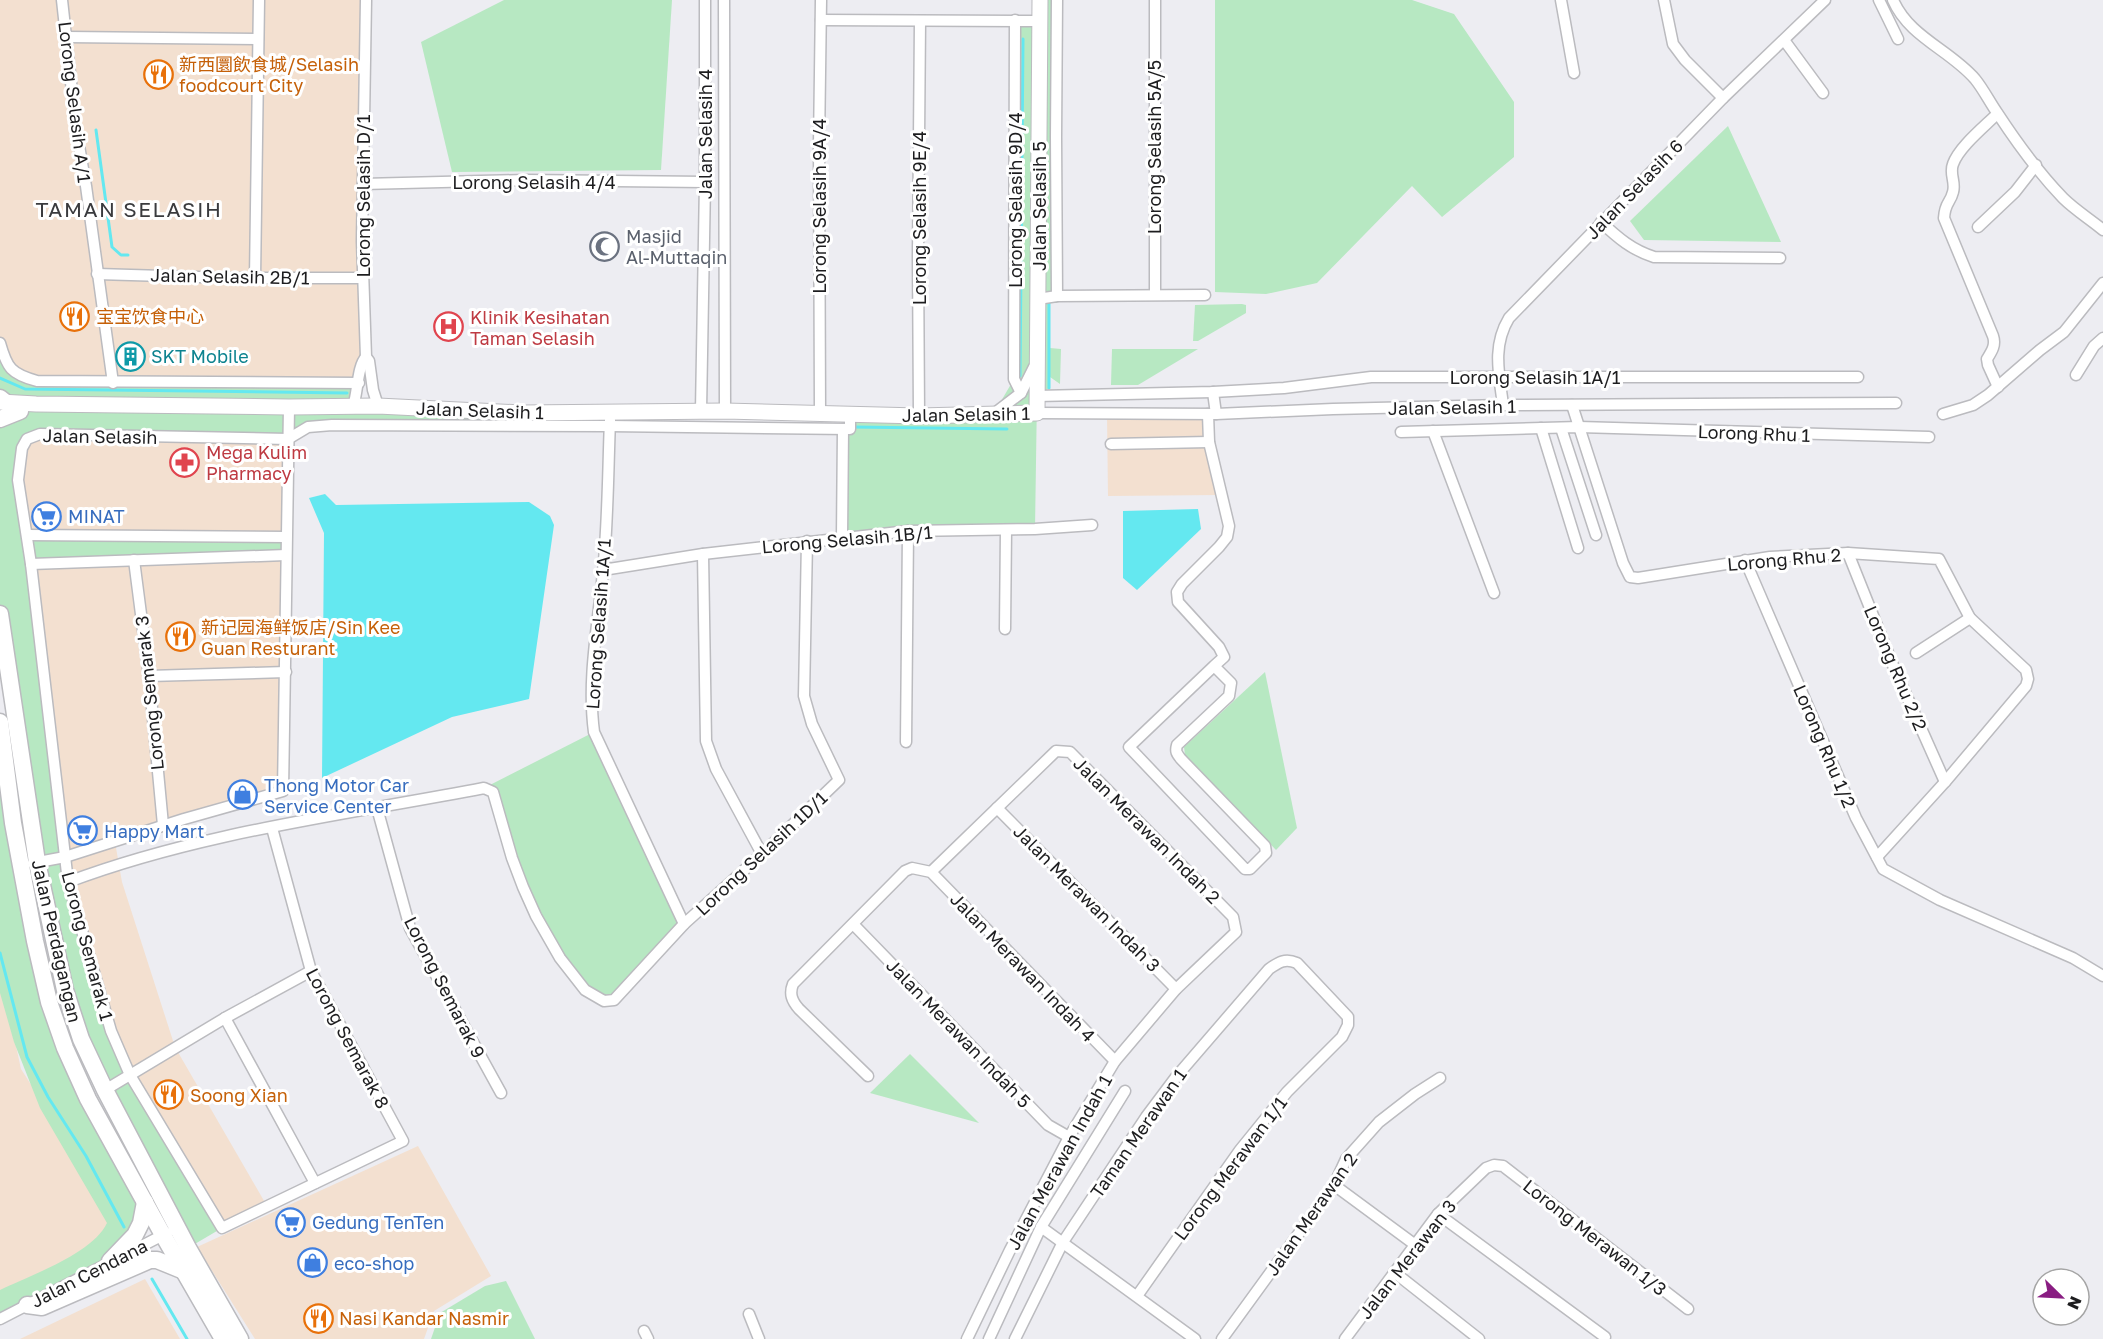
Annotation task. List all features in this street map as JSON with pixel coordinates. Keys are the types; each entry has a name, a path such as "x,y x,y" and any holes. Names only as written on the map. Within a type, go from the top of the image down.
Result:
{"main road":[{"path":"0,419 28,408"},
{"name":"Jalan Perdagangan","path":"0,614 37,862 65,990 81,1039 170,1231 184,1271 223,1339"},
{"name":"Jalan Perdagangan","path":"0,722 6,823 20,864 49,1002 65,1048 88,1099 145,1202 170,1231 240,1339"},
{"path":"110,1261 135,1235 141,1223 145,1202"},
{"path":"27,1305 42,1307 150,1260 157,1260 184,1271"}],"street":[{"name":"Lorong Selasih A/1","path":"62,0 75,128 86,186 113,383"},
{"path":"255,278 259,0"},
{"name":"Lorong Selasih D/1","path":"366,0 362,278 366,357"},
{"name":"Jalan Selasih 4","path":"701,411 705,0"},
{"path":"724,0 725,411"},
{"name":"Lorong Selasih 9A/4","path":"820,412 821,0"},
{"name":"Jalan Selasih 5","path":"1036,413 1040,0"},
{"path":"1057,0 1057,296"},
{"name":"Lorong Selasih 5A/5","path":"1155,0 1155,294"},
{"path":"1561,0 1574,73"},
{"path":"1664,0 1673,44 1685,60 1723,99"},
{"name":"Jalan Selasih 6","path":"1503,405 1498,344 1509,318 1723,99 1825,0"},
{"path":"1879,0 1898,39"},
{"path":"1893,0 1908,24 1975,79 1997,114 2036,165 2065,199 2103,230"},
{"path":"821,20 1040,21"},
{"name":"Lorong Selasih 9D/4","path":"1016,20 1014,379 1021,393"},
{"name":"Lorong Selasih 9E/4","path":"919,416 918,257 921,21"},
{"path":"67,37 258,39"},
{"path":"1784,40 1823,93"},
{"path":"705,60 724,60"},
{"path":"1997,114 1958,154 1952,165 1954,190 1945,206 1944,218 1995,341 1987,359 1998,387"},
{"path":"1978,227 2015,192 2036,165"},
{"name":"Lorong Selasih 4/4","path":"363,184 525,180 705,182"},
{"path":"1601,222 1625,244 1654,257 1780,258"},
{"name":"Jalan Selasih 2B/1","path":"97,274 362,278"},
{"path":"1943,414 1973,405 1998,387 2064,332 2103,283"},
{"path":"1038,299 1057,296 1205,295"},
{"path":"2076,375 2094,346 2103,338"},
{"path":"0,343 6,365 14,372 37,381 358,383"},
{"path":"353,406 361,361 366,357 369,361 378,406"},
{"path":"995,413 1021,393 1033,372 1037,357"},
{"name":"Lorong Selasih 1A/1","path":"1037,396 1284,388 1371,377 1858,376"},
{"path":"1213,392 1209,442 1229,526 1227,537 1177,592 1178,602 1219,647 1224,657 1214,666 1129,747 1245,869 1250,869 1266,853 1264,846 1176,754 1177,745 1229,696 1230,683 1214,666"},
{"name":"Jalan Selasih 1","path":"1,403 28,408 378,406 610,418 701,411 919,416 995,413 1212,414 1503,405 1896,403"},
{"path":"1572,405 1579,427"},
{"path":"20,864 64,857 163,825 283,791 289,407"},
{"path":"842,537 843,429 850,429 850,413"},
{"name":"Lorong Selasih 1A/1","path":"610,418 603,570 591,708 594,732 684,924"},
{"name":"Jalan Selasih","path":"18,480 22,448 34,435 288,439 308,427 332,425 610,418 843,429"},
{"name":"Lorong Rhu 1","path":"1401,432 1579,427 1929,437"},
{"name":"Lorong Rhu 2","path":"1579,427 1623,563 1630,577 1638,578 1770,556 1848,553 1939,559 1970,618"},
{"path":"1541,428 1578,548"},
{"path":"1561,428 1596,535"},
{"path":"1433,431 1494,593"},
{"path":"1111,444 1209,442"},
{"name":"Lorong Semarak 1","path":"18,480 31,564 68,882 111,1031 130,1074 222,1228 315,1183"},
{"name":"Lorong Selasih 1B/1","path":"603,570 703,554 842,537 908,531 1006,530 1092,525"},
{"path":"1005,629 1006,530"},
{"path":"906,742 908,531"},
{"path":"27,535 286,537"},
{"name":"Lorong Selasih 1D/1","path":"377,808 484,788 494,792 512,858 523,887 536,916 560,958 585,990 604,1001 614,1000 684,924 762,854 839,780 812,724 804,696 807,542"},
{"name":"Lorong Rhu 2/2","path":"1848,553 1892,663 1945,782"},
{"path":"703,554 706,741 716,769 762,854"},
{"path":"31,564 286,555"},
{"name":"Lorong Semarak 3","path":"134,560 149,676 163,825"},
{"name":"Lorong Rhu 1/2","path":"1745,560 1856,818 1882,869 1940,900 2073,958 2103,976"},
{"path":"1876,857 1945,782 2026,686 2028,679 2026,670 1970,618 1916,653"},
{"path":"149,676 286,672"},
{"name":"Jalan Merawan Indah 2","path":"998,808 1056,751 1070,752 1233,916"},
{"path":"68,882 118,863 192,843 318,817 377,808"},
{"name":"Lorong Semarak 9","path":"377,808 410,928 501,1093"},
{"path":"868,1076 799,1009 792,1000 791,990 794,984 905,871 912,868 932,872 998,808"},
{"name":"Jalan Merawan Indah 3","path":"998,808 1176,989"},
{"name":"Lorong Semarak 8","path":"272,828 310,971 403,1140 315,1183"},
{"name":"Jalan Merawan Indah 4","path":"932,872 1116,1061"},
{"name":"Jalan Merawan Indah 1","path":"967,1339 1069,1137 1116,1061 1176,989 1236,932 1233,916"},
{"name":"Jalan Merawan Indah 5","path":"853,924 1048,1125 1069,1137"},
{"name":"Taman Merawan 1","path":"1015,1339 1063,1242 1146,1117 1176,1077 1269,969 1288,960 1297,963"},
{"name":"Lorong Merawan 1/1","path":"1137,1296 1240,1150 1287,1092 1342,1037 1348,1025 1348,1017 1297,963"},
{"path":"105,1090 225,1018 310,971"},
{"path":"225,1018 315,1183"},
{"name":"Jalan Merawan 2","path":"1222,1339 1334,1185 1346,1159 1379,1122 1440,1078"},
{"path":"989,1339 1041,1227 1125,1091"},
{"name":"Jalan Merawan 3","path":"1345,1339 1438,1214 1486,1168 1494,1165 1503,1166"},
{"name":"Lorong Merawan 1/3","path":"1503,1166 1688,1309"},
{"path":"1334,1185 1414,1244"},
{"path":"1438,1214 1605,1337"},
{"path":"1041,1227 1196,1339"},
{"name":"Jalan Cendana","path":"0,1319 170,1231"},
{"path":"1394,1272 1479,1339"},
{"path":"749,1314 759,1339"}],"shaded area":[{"path":"0,0 366,0 366,357 357,396 289,407 283,791 115,842 122,882 175,1047 267,1206 222,1228 105,1090 1,418 20,411 0,360"},
{"path":"1107,414 1208,414 1220,495 1108,496"},
{"path":"0,973 21,1069 119,1223 113,1241 0,1301"},
{"path":"418,1146 491,1276 434,1311 424,1339 255,1339 197,1247"},
{"path":"145,1279 180,1339 20,1339"}],"green space":[{"path":"504,0 672,0 661,170 452,172 421,42"},
{"path":"1040,0 1057,0 1057,303 1050,303 1050,348 1061,349 1060,384 1050,377 1049,388 1037,396 1035,529 842,537 843,429 850,413 994,413 1014,379 1015,20 1040,21"},
{"path":"1215,0 1412,0 1454,14 1514,102 1514,157 1442,217 1412,186 1317,283 1266,294 1215,292"},
{"path":"1728,126 1781,242 1644,240 1630,221"},
{"path":"1195,305 1246,305 1246,313 1198,341 1193,341"},
{"path":"0,343 7,365 28,378 359,383 354,406 611,411 610,425 308,427 288,439 40,434 27,439 18,480 27,535 286,537 286,555 31,564 68,882 111,1031 222,1228 188,1248 65,990 0,612 0,411 21,411 0,402"},
{"path":"1112,349 1198,349 1138,385 1111,385"},
{"path":"1265,672 1297,828 1276,850 1185,755 1184,747"},
{"path":"0,722 49,1002 145,1202 141,1223 110,1261 0,1319 0,1290 75,1254 99,1234 107,1223 40,1108 14,1042 0,993"},
{"path":"594,732 684,924 614,1000 585,990 536,916 493,792 484,788"},
{"path":"910,1054 979,1123 870,1093"},
{"path":"506,1281 535,1339 431,1339 440,1313 485,1286"}],"water":[{"path":"325,494 336,505 529,502 550,516 554,525 529,699 452,717 322,778 324,533 309,498"},
{"path":"1198,509 1201,529 1137,590 1123,578 1123,511"}],"waterway":[{"path":"1020,376 1023,39"},
{"path":"96,130 112,247 121,255 128,255"},
{"path":"1049,302 1049,388"},
{"path":"0,378 25,389 347,393"},
{"path":"613,420 636,421"},
{"path":"853,427 1007,429"},
{"path":"0,953 27,1057 48,1097 86,1156 124,1227"},
{"path":"152,1279 187,1339"}],"place":[{"name":"新西圜飲食城/Selasih foodcourt City","path":"158,74"},
{"name":"Masjid Al-Muttaqin","path":"605,246"},
{"name":"宝宝饮食中心","path":"75,316"},
{"name":"Klinik Kesihatan Taman Selasih","path":"449,327"},
{"name":"SKT Mobile","path":"130,356"},
{"name":"Mega Kulim Pharmacy","path":"185,462"},
{"name":"MINAT","path":"47,516"},
{"name":"新记园海鲜饭店/Sin Kee Guan Resturant","path":"180,637"},
{"name":"Thong Motor Car Service Center","path":"243,795"},
{"name":"Happy Mart","path":"83,831"},
{"name":"Soong Xian","path":"169,1095"},
{"name":"Gedung TenTen","path":"291,1222"},
{"name":"eco-shop","path":"313,1263"},
{"name":"Nasi Kandar Nasmir","path":"318,1318"}],"district":[{"name":"TAMAN SELASIH","path":"129,209"}]}
